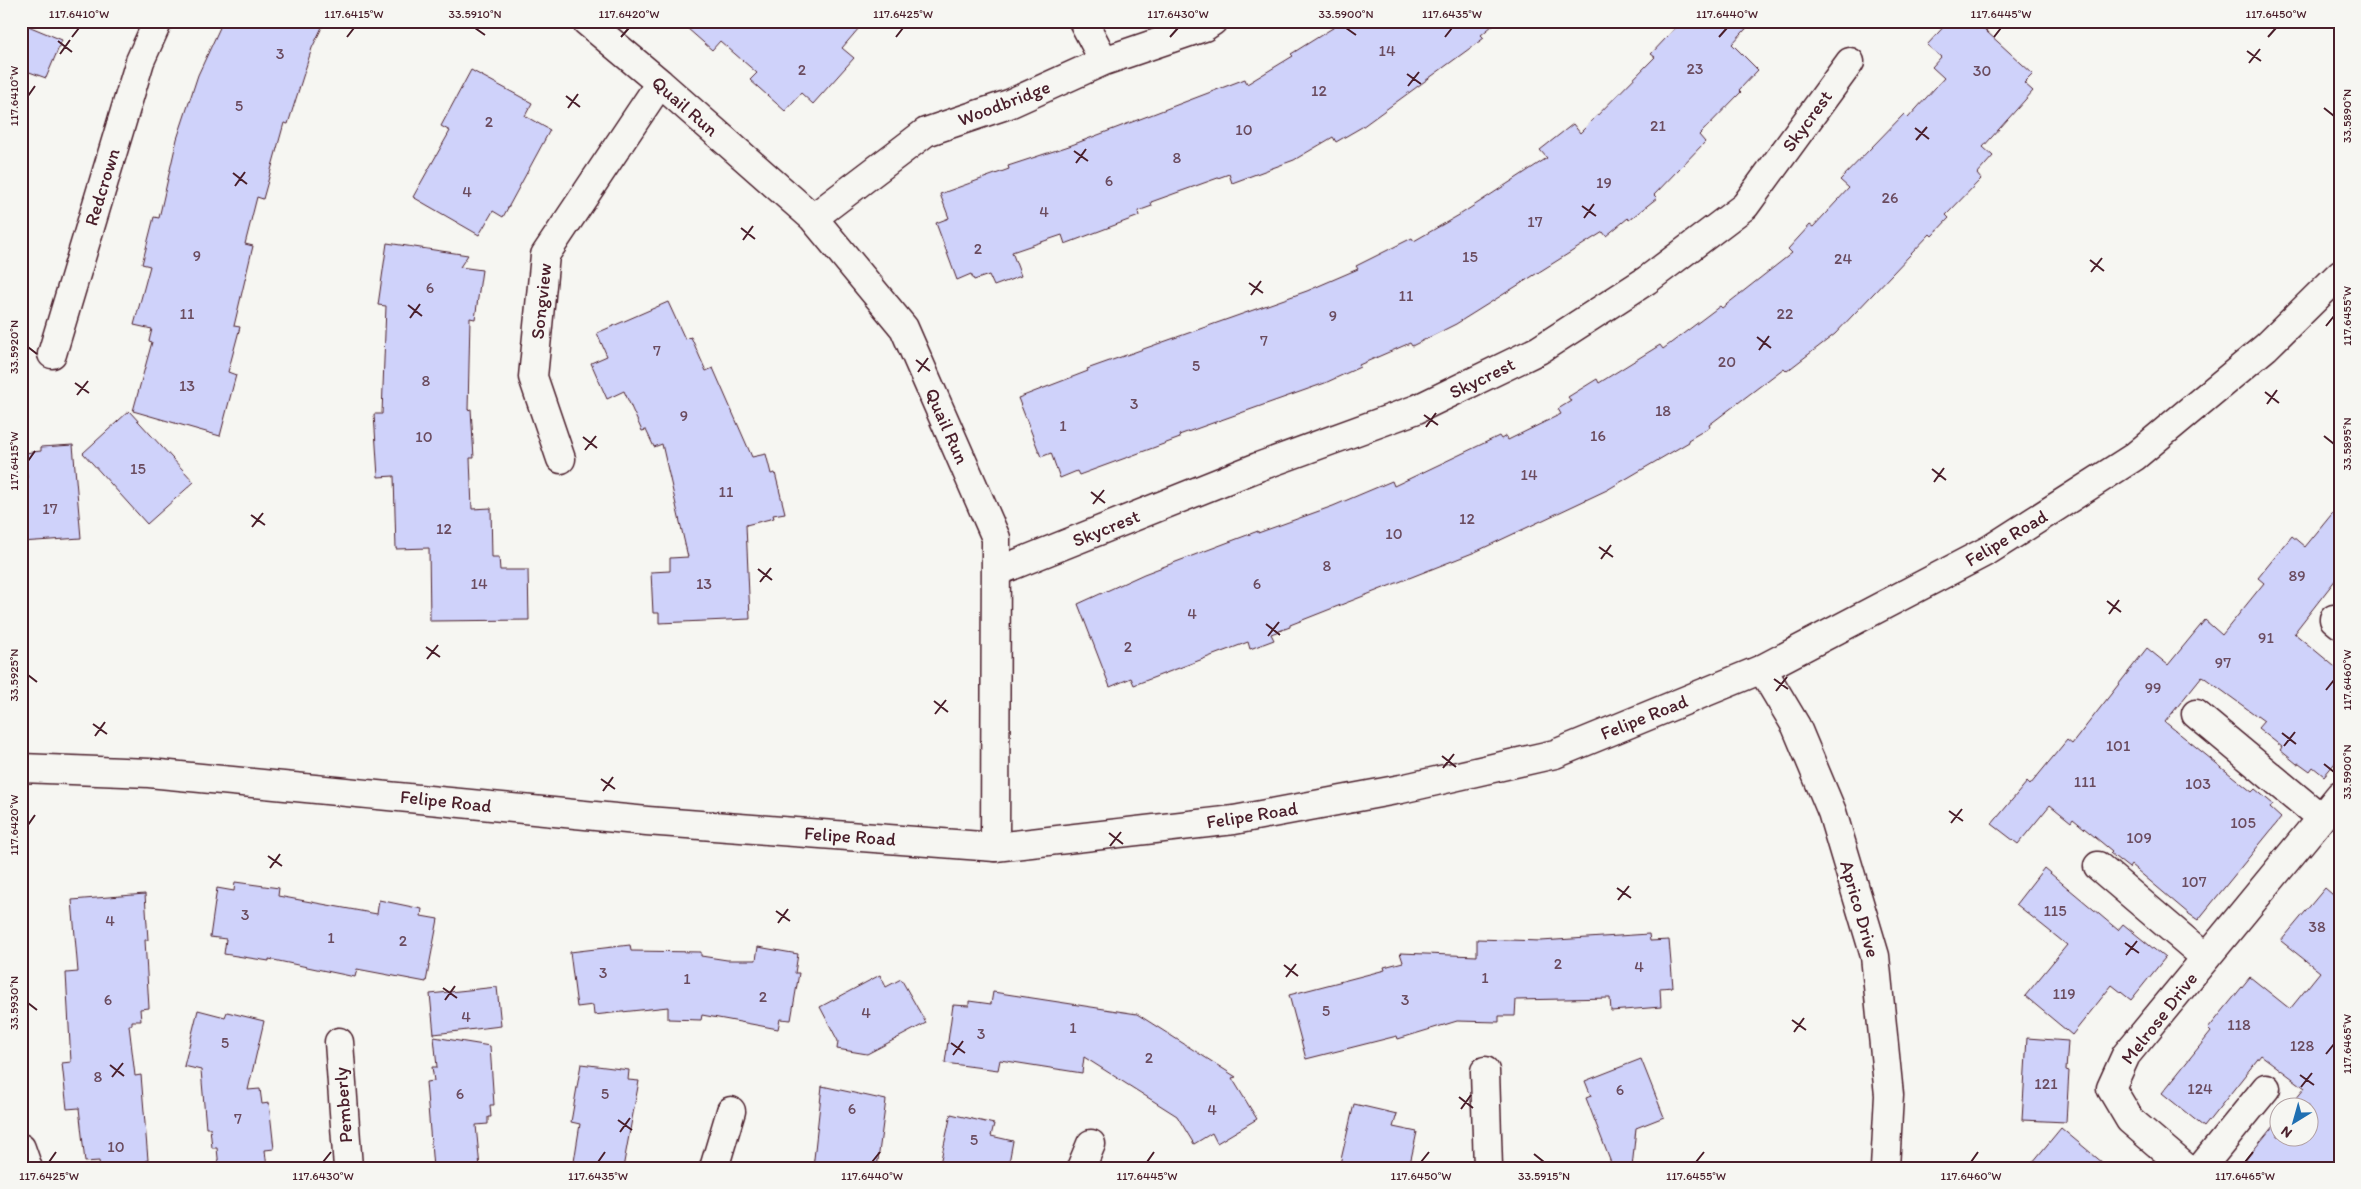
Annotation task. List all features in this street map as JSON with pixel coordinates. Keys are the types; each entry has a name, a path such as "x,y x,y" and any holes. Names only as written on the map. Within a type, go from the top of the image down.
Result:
{"street":[{"name":"Redcrown","path":"52,354 138,70 158,21"},
{"name":"Quail Run","path":"586,21 660,83 813,218 904,328 996,538 995,847"},
{"path":"1083,21 1104,61"},
{"name":"Woodbridge","path":"813,218 926,132 1009,104 1104,61 1204,27 1213,21"},
{"name":"Skycrest","path":"996,572 1258,468 1417,410 1539,350 1647,280 1746,206 1850,62"},
{"name":"Songview","path":"561,459 533,377 545,254 660,83"},
{"name":"Felipe Road","path":"21,768 149,773 647,821 995,847 1234,820 1402,789 1555,754 1762,669 1989,550 2134,457 2266,347 2340,274"},
{"name":"Aprico Drive","path":"1762,669 1796,726 1832,812 1875,956 1889,1095 1885,1168"},
{"path":"2196,714 2321,818"},
{"name":"Melrose Drive","path":"2186,1168 2130,1120 2111,1088 2126,1055 2340,795"},
{"name":"Melrose Drive","path":"2098,866 2206,958"},
{"name":"Pemberly","path":"339,1042 348,1168"},
{"path":"1485,1071 1488,1168"},
{"path":"2201,1168 2266,1088"},
{"path":"714,1168 731,1111"},
{"path":"21,1148 28,1168"}],"building":[{"path":"223,21 325,21 312,48 288,124 284,123 263,199 257,197 245,244 253,246 234,326 240,327 228,372 236,375 220,436 133,411 152,342 149,341 152,329 134,325 150,266 142,264 154,217 159,218 177,139 198,75"},
{"path":"679,21 865,21 842,48 854,58 813,104 801,93 785,111 750,80 757,73 720,41 712,50"},
{"path":"1344,21 1498,21 1481,35 1484,38 1362,127 1336,142 1333,137 1294,160 1232,183 1229,174 1151,202 1152,206 1138,211 1139,216 1065,244 1062,235 1012,252 1021,276 994,286 989,275 974,280 971,274 957,280 936,223 949,218 940,194 1009,169 1008,166 1069,146 1245,79 1247,84 1293,56 1291,54"},
{"path":"1682,21 1753,21 1732,44 1758,70 1739,90 1741,92 1699,135 1705,142 1654,195 1657,198 1606,236 1603,232 1456,324 1412,346 1410,343 1359,365 1360,367 1325,383 1179,435 1180,438 1079,475 1077,471 1060,478 1051,453 1041,457 1018,398 1088,371 1087,369 1307,291 1358,269 1356,266 1412,238 1414,241 1461,214 1547,158 1540,150 1573,124 1580,133 1655,57 1651,54"},
{"path":"1949,21 1975,21 2033,74 2024,83 2033,91 1983,147 1993,156 1977,174 1981,179 1946,215 1949,218 1932,236 1930,234 1835,334 1787,371 1784,368 1709,425 1710,427 1688,440 1689,442 1607,490 1475,552 1290,625 1290,627 1271,634 1274,640 1250,649 1248,642 1134,685 1131,678 1110,687 1078,604 1144,574 1258,531 1258,533 1333,506 1392,481 1394,486 1499,436 1501,439 1506,436 1508,440 1561,414 1558,409 1571,401 1568,397 1597,379 1599,383 1660,345 1663,349 1720,306 1722,308 1792,253 1788,249 1810,225 1813,227 1849,188 1840,180 1904,114 1908,118 1944,78 1932,67 1941,57 1927,45"},
{"path":"21,23 62,40 46,78 21,69"},
{"path":"471,70 532,103 525,116 550,130 503,217 493,211 479,235 413,197 450,131 441,126"},
{"path":"387,243 468,255 460,267 482,270 475,319 470,318 468,410 471,409 474,458 470,458 472,509 491,508 492,557 499,557 500,570 528,570 529,620 430,621 429,548 396,549 394,476 378,477 374,414 382,414 386,306 378,305"},
{"path":"668,302 685,339 691,337 706,371 713,368 752,457 766,454 771,474 775,473 785,513 773,515 774,518 746,525 750,619 659,623 659,613 653,613 651,572 670,571 670,558 688,557 662,444 654,447 646,430 642,431 624,391 607,399 591,363 607,356 597,333"},
{"path":"129,411 194,482 147,524 83,453"},
{"path":"73,445 81,538 21,542 21,479 27,478 25,453 41,451 41,447"},
{"path":"2340,504 2340,574 2294,633 2340,671 2340,757 2324,776 2313,767 2310,771 2299,763 2297,764 2280,750 2282,747 2258,728 2264,721 2202,676 2165,722 2252,792 2255,789 2273,804 2270,808 2281,818 2198,920 2131,865 2129,868 2110,853 2112,851 2073,819 2071,822 2050,805 2018,844 1992,824 2027,782 2030,785 2067,740 2072,744 2147,648 2168,665 2205,620 2222,635 2264,583 2258,578 2292,536 2305,547"},
{"path":"2044,868 2118,930 2123,924 2165,958 2131,1000 2112,985 2072,1035 2025,996 2067,945 2016,904"},
{"path":"235,882 279,888 278,896 377,914 379,900 422,909 421,916 438,919 426,982 357,969 355,977 269,959 269,961 224,954 226,939 210,937 217,888 234,891"},
{"path":"2325,888 2340,901 2340,1168 2239,1168 2268,1132 2268,1146 2318,1146 2318,1096 2298,1096 2305,1088 2261,1055 2204,1127 2162,1093 2211,1032 2208,1029 2250,977 2290,1009 2320,972 2281,941"},
{"path":"145,894 148,940 145,940 149,1008 140,1009 141,1021 132,1021 132,1025 129,1025 135,1076 141,1075 148,1160 145,1161 146,1168 100,1168 99,1161 85,1162 79,1108 67,1109 62,1063 71,1062 66,973 78,972 72,900"},
{"path":"1649,934 1650,941 1669,940 1673,987 1660,988 1661,1007 1611,1011 1610,998 1516,1000 1515,1016 1499,1016 1499,1022 1457,1021 1398,1039 1397,1036 1306,1059 1289,995 1385,970 1384,967 1403,962 1400,953 1477,956 1477,939 1541,941"},
{"path":"630,945 631,951 701,952 701,956 727,960 756,960 758,947 798,954 795,973 799,973 791,1020 780,1019 778,1029 702,1015 701,1020 668,1019 668,1007 594,1015 593,1005 577,1007 570,952"},
{"path":"880,975 886,987 901,979 926,1023 867,1054 837,1049 838,1041 820,1007"},
{"path":"497,987 501,1026 434,1034 430,994"},
{"path":"993,992 1137,1014 1236,1077 1232,1078 1257,1119 1217,1143 1212,1133 1194,1144 1177,1116 1084,1057 1082,1073 1000,1060 998,1070 945,1063 953,1005 969,1006 969,1001 991,1004"},
{"path":"198,1010 225,1017 227,1012 264,1021 248,1090 260,1089 262,1104 269,1103 274,1149 265,1150 267,1168 219,1168 217,1148 212,1148 210,1128 206,1128 201,1070 184,1066"},
{"path":"434,1037 490,1046 494,1105 490,1105 491,1117 488,1117 488,1124 476,1125 480,1168 433,1168 426,1082 434,1081 432,1067 437,1067"},
{"path":"2027,1038 2068,1041 2066,1070 2069,1071 2066,1122 2022,1120"},
{"path":"1641,1059 1664,1117 1636,1128 1632,1168 1613,1168 1586,1098 1591,1096 1585,1081"},
{"path":"581,1064 629,1070 628,1080 639,1081 623,1168 573,1168 580,1124 571,1122"},
{"path":"822,1086 886,1100 877,1168 813,1168"},
{"path":"1354,1104 1397,1114 1393,1127 1417,1132 1409,1168 1339,1168"},
{"path":"951,1114 994,1124 991,1136 1013,1141 1008,1168 939,1168"},
{"path":"2061,1128 2109,1168 2028,1168"}]}
